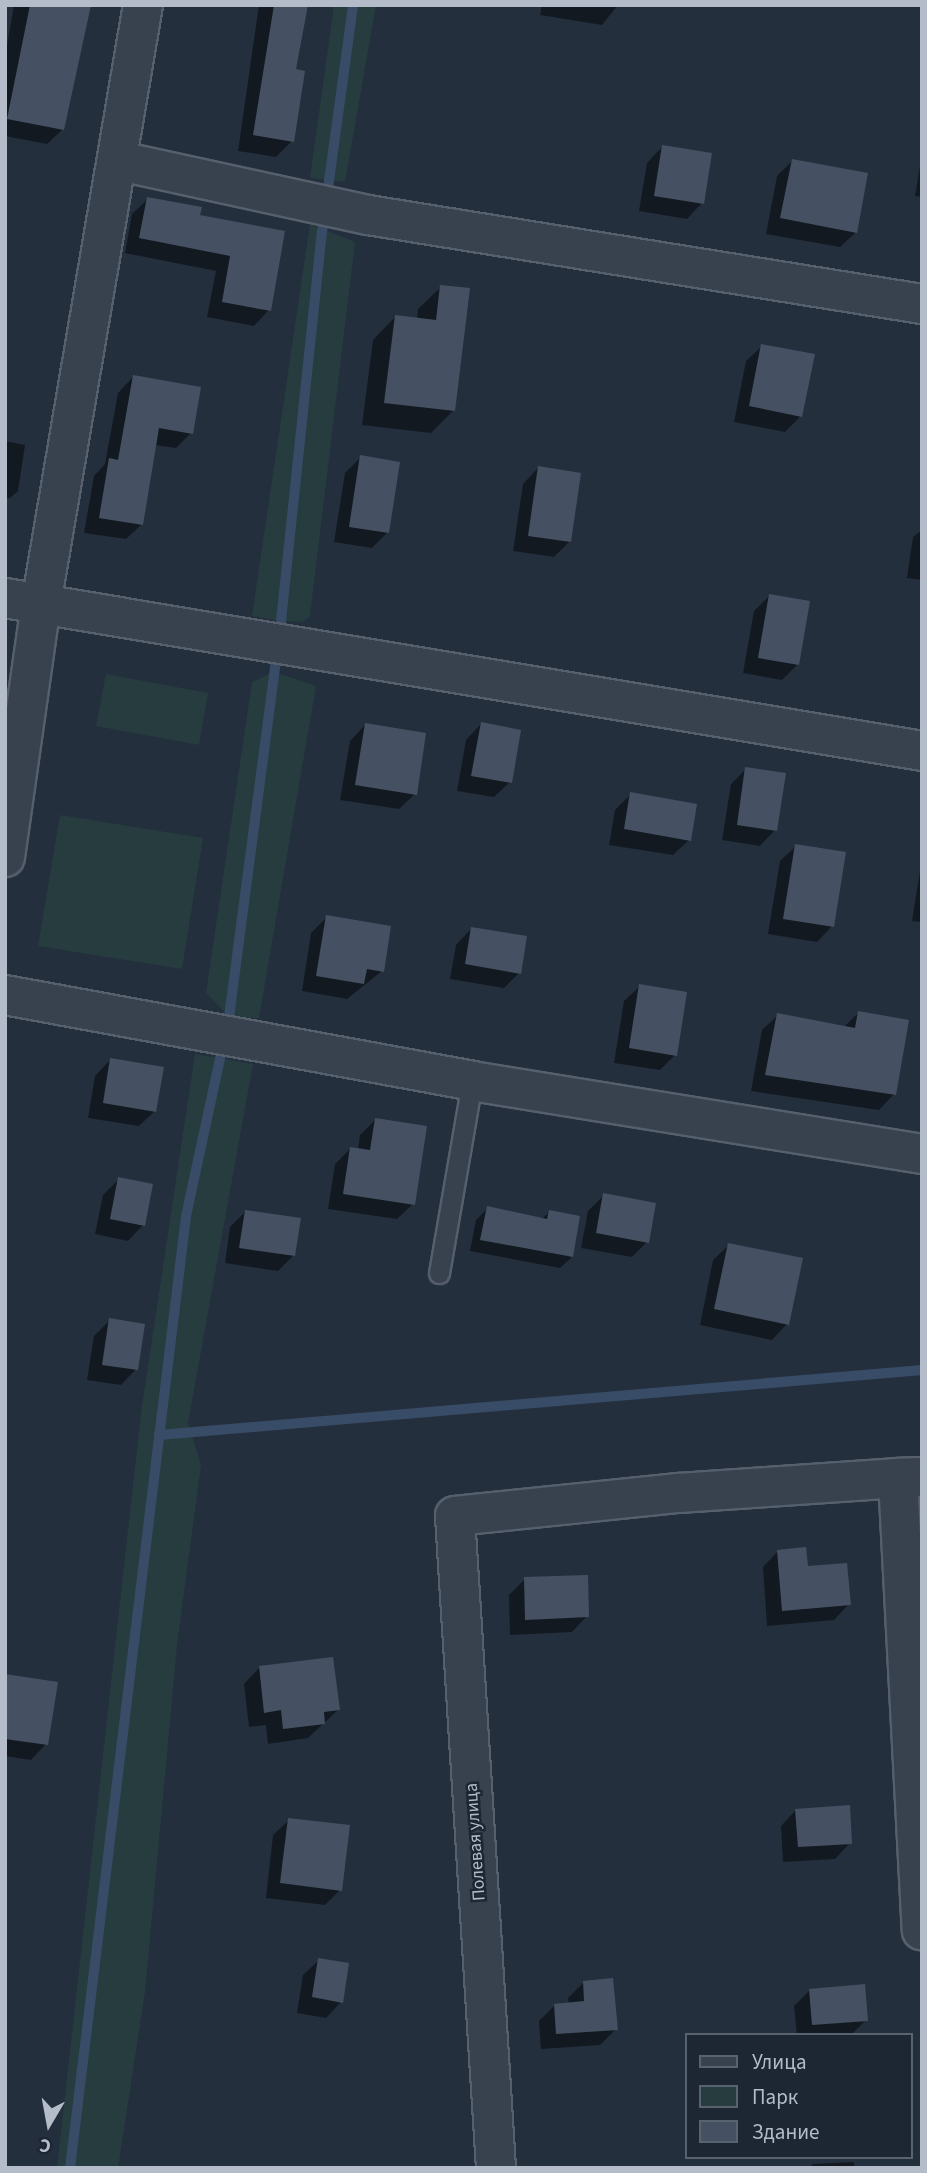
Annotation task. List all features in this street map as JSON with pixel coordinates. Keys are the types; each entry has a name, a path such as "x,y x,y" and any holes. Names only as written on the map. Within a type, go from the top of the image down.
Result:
{"street":[{"path":"5,857 23,601 120,161 143,5"},
{"path":"120,161 368,215 922,304"},
{"path":"23,601 922,751"},
{"path":"5,995 472,1081 922,1154"},
{"path":"910,1478 922,1930"},
{"name":"Полевая улица","path":"496,2168 455,1516 679,1493 910,1478"}],"lane":[{"path":"439,1273 472,1081"}],"green space":[{"path":"334,5 376,5 345,182 310,178"},
{"path":"310,224 355,242 310,616 302,622 252,616"},
{"path":"274,672 316,686 259,1018 229,1017 206,993 252,682"},
{"path":"106,674 208,693 199,745 96,726"},
{"path":"60,815 203,838 182,969 38,946"},
{"path":"195,1054 253,1064 188,1423 201,1465 177,1645 145,1992 118,2168 57,2168 141,1413"}],"building":[{"path":"30,5 91,5 64,130 7,119"},
{"path":"274,5 308,5 296,69 305,71 294,142 253,135"},
{"path":"662,145 712,153 704,204 654,196"},
{"path":"792,159 868,173 857,233 780,218"},
{"path":"147,197 202,207 200,215 285,231 271,311 222,302 230,256 139,238"},
{"path":"440,285 470,288 455,411 384,403 395,315 436,320"},
{"path":"761,344 815,354 802,417 749,406"},
{"path":"133,375 201,387 193,434 159,428 143,525 99,518 109,458 118,460"},
{"path":"360,455 400,462 389,533 349,527"},
{"path":"538,466 581,473 571,542 528,536"},
{"path":"769,594 810,601 799,665 758,658"},
{"path":"481,722 521,730 512,783 471,776"},
{"path":"365,723 426,733 417,795 355,785"},
{"path":"745,767 786,773 777,831 737,825"},
{"path":"630,792 697,804 691,841 624,829"},
{"path":"795,844 846,852 834,927 783,919"},
{"path":"326,915 391,926 384,972 367,969 364,984 316,976"},
{"path":"471,927 527,936 521,974 465,964"},
{"path":"639,984 687,992 677,1056 629,1048"},
{"path":"858,1011 909,1020 896,1095 765,1075 777,1013 855,1028"},
{"path":"110,1058 164,1067 156,1112 103,1103"},
{"path":"375,1118 427,1126 415,1205 343,1194 350,1147 370,1150"},
{"path":"118,1177 153,1184 145,1226 110,1219"},
{"path":"603,1193 656,1203 649,1243 596,1233"},
{"path":"487,1206 547,1219 549,1210 580,1216 573,1257 480,1240"},
{"path":"245,1210 301,1218 295,1256 239,1248"},
{"path":"728,1243 803,1258 789,1325 714,1309"},
{"path":"109,1318 145,1324 138,1370 102,1365"},
{"path":"806,1547 808,1566 847,1563 851,1605 782,1611 777,1550"},
{"path":"588,1575 589,1617 525,1620 524,1577"},
{"path":"333,1657 340,1710 324,1712 325,1724 283,1729 281,1710 264,1713 259,1666"},
{"path":"5,1674 58,1682 48,1745 5,1739"},
{"path":"850,1805 852,1844 798,1847 795,1809"},
{"path":"288,1818 350,1825 342,1891 280,1883"},
{"path":"318,1958 349,1963 343,2003 312,1997"},
{"path":"613,1978 618,2030 556,2034 554,2004 584,2001 583,1981"},
{"path":"865,1984 868,2021 812,2025 809,1989"}],"waterway":[{"path":"70,2168 186,1216 229,1017 281,621 322,232 353,5"},
{"path":"159,1435 922,1370"}]}
